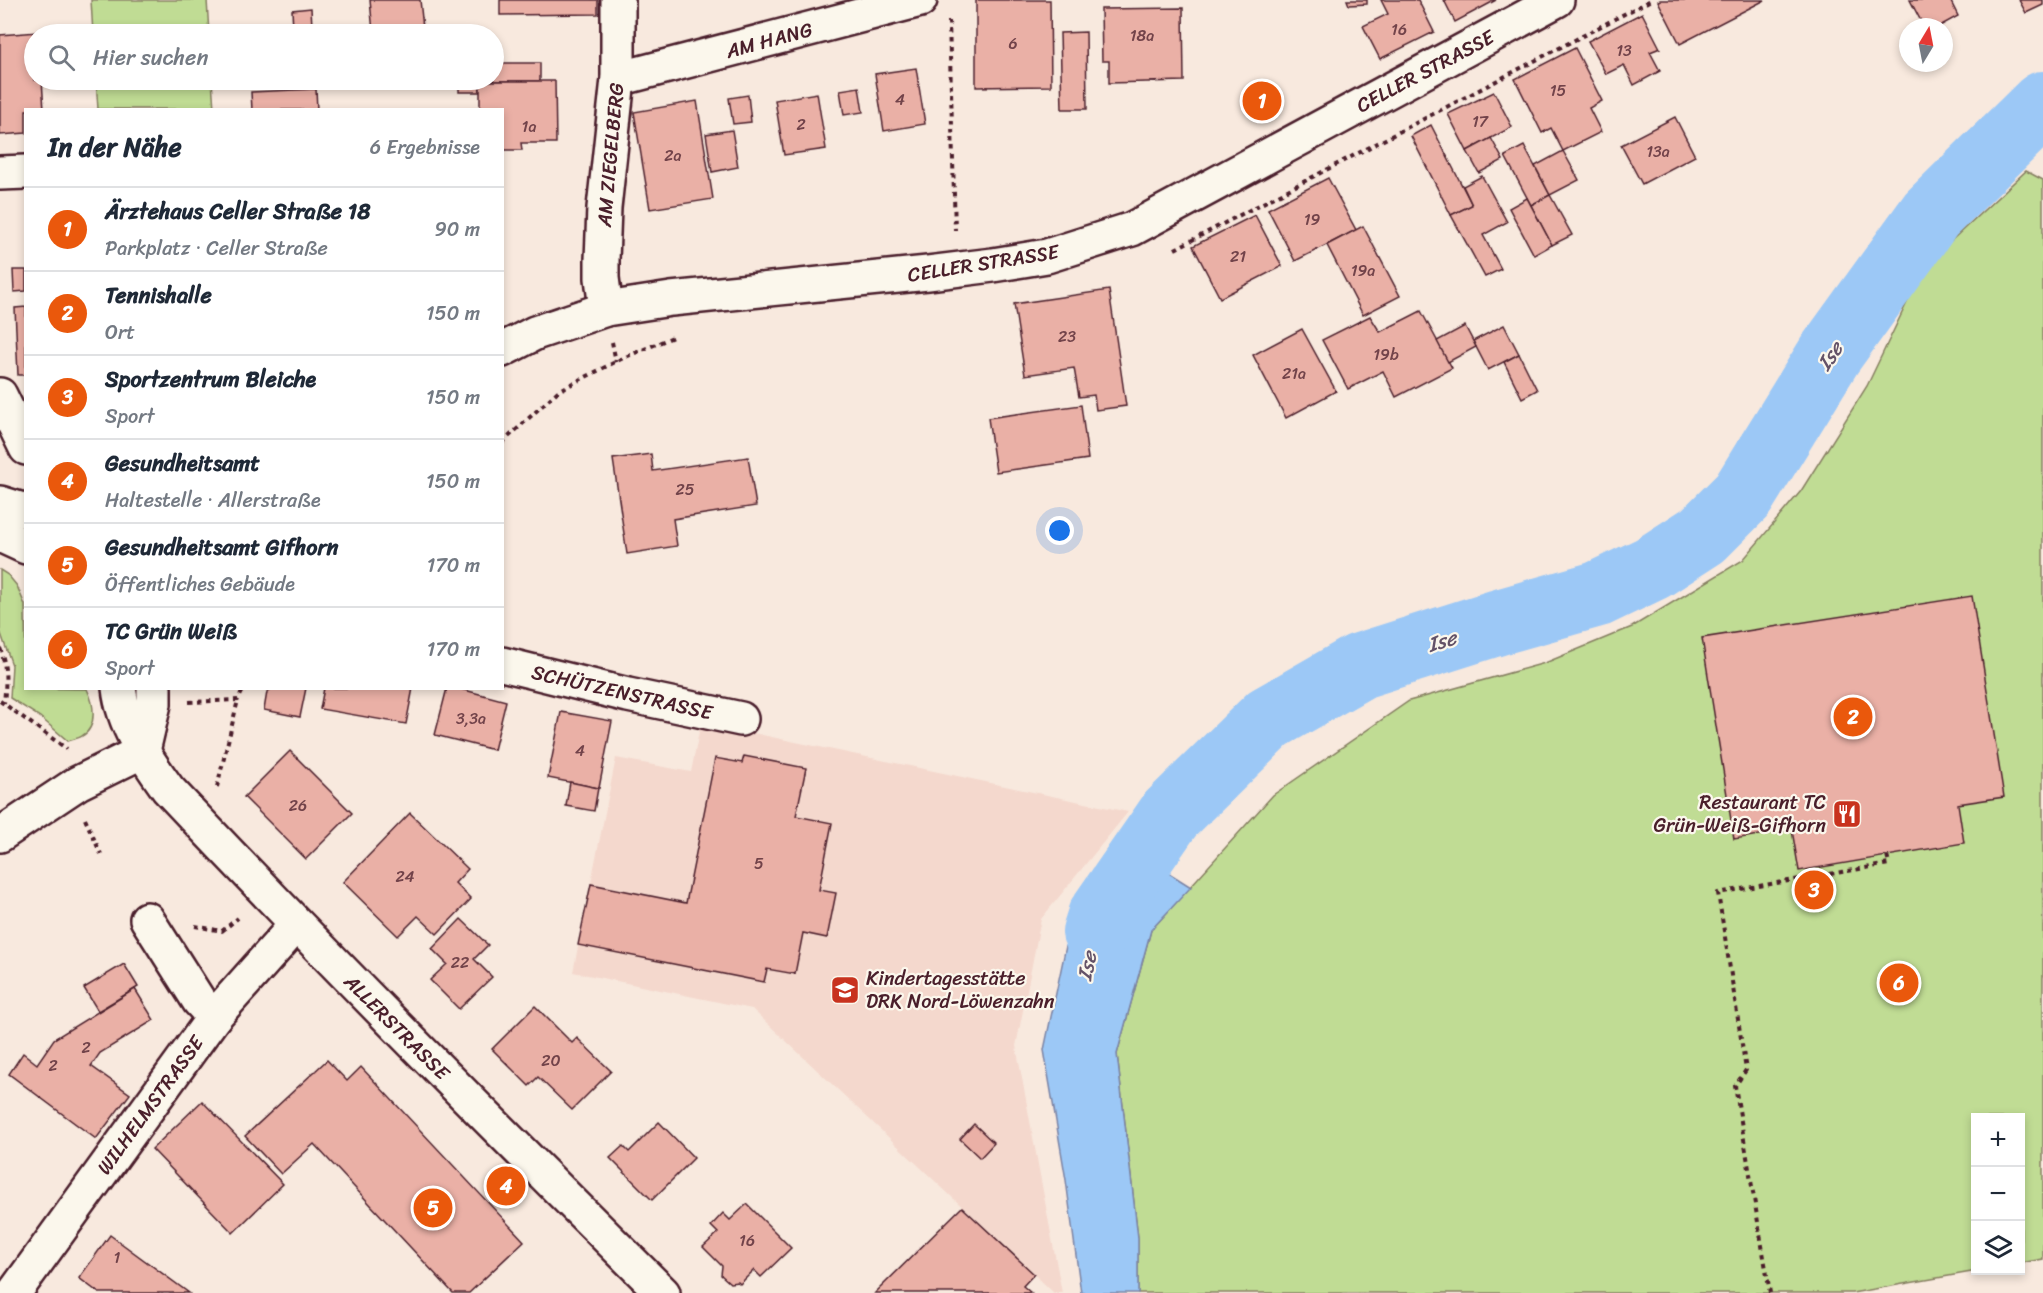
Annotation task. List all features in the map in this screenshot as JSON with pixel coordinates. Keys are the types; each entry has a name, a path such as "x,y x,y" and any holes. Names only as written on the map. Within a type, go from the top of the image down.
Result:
{"street":[{"name":"AM ZIEGELBERG","path":"606,309 602,278 604,208 618,79 618,0"},
{"name":"AM HANG","path":"618,79 920,0"},
{"name":"CELLER STRASSE","path":"504,349 535,333 606,309 671,299 993,265 1047,256 1132,229 1557,0"},
{"path":"0,173 24,172"},
{"path":"0,395 24,444"},
{"path":"0,502 24,510"},
{"path":"0,535 24,546"},
{"name":"SCHÜTZENSTRASSE","path":"504,664 628,695 741,719"},
{"name":"ALLERSTRASSE","path":"119,690 121,706 143,751 168,789 296,925 663,1293"},
{"path":"0,835 78,783 143,751 154,704 154,690"},
{"path":"147,919 199,1001 214,1017"},
{"name":"WILHELMSTRASSE","path":"14,1293 214,1017 296,925"}],"path":[{"path":"949,18 955,230"},
{"path":"0,648 5,662 6,681 2,702 73,753"},
{"path":"215,793 238,700 243,690"},
{"path":"187,702 238,700"},
{"path":"1770,1293 1735,1086 1746,1070 1718,893 1888,864 1887,856"}],"shaded area":[{"name":"Kindertagesstätte DRK Nord-Löwenzahn","path":"701,722 1128,812 1041,919 1016,1046 1062,1293 1054,1293 752,1009 573,972 616,758 691,772"}],"green space":[{"path":"91,0 207,0 208,24 92,24"},
{"path":"97,90 213,90 214,108 98,108"},
{"path":"2026,171 2043,180 2043,1259 2025,1262 2025,1113 1971,1113 1971,1272 1852,1293 1138,1293 1138,1238 1117,1054 1151,930 1273,795 1409,701 1545,663 1632,627 1743,560 1801,491 1867,386 1925,265"},
{"path":"0,570 8,575 17,586 24,603 24,690 87,690 93,714 91,727 87,732 68,741 40,717 10,698 12,665 0,631"}],"water":[{"path":"1131,849 1191,887 1151,930 1117,1054 1138,1238 1138,1293 1081,1293 1066,1180 1044,1050 1070,927"}],"building":[{"path":"370,0 420,0 423,24 372,24"},
{"path":"500,0 598,0 598,14 500,15"},
{"path":"976,0 1050,0 1051,86 976,87"},
{"path":"1347,0 1367,0 1367,4 1349,5"},
{"path":"1381,0 1418,0 1434,32 1380,59 1363,26 1388,14"},
{"path":"1444,0 1496,0 1455,22"},
{"path":"1765,0 1680,44 1658,1"},
{"path":"1910,0 1950,0 1958,16 1953,19 1919,18"},
{"path":"2019,0 2043,0 2043,5 2026,13"},
{"path":"311,8 312,24 293,24 292,10"},
{"path":"1183,8 1184,81 1109,83 1109,61 1102,61 1101,9"},
{"path":"1642,13 1660,48 1650,52 1660,71 1634,85 1624,65 1606,74 1588,41"},
{"path":"1086,32 1087,109 1062,109 1060,33"},
{"path":"24,33 24,90 43,90 44,108 24,108 24,133 0,135 0,35"},
{"path":"1575,48 1602,101 1589,108 1601,132 1563,151 1551,128 1542,133 1515,79"},
{"path":"504,63 540,63 540,81 504,81"},
{"path":"916,68 925,124 884,131 875,74"},
{"path":"504,81 555,81 556,143 521,143 522,150 504,150 504,108 480,108 480,90 504,90"},
{"path":"859,87 863,112 844,115 840,90"},
{"path":"316,90 317,108 252,108 251,92"},
{"path":"459,90 480,90 480,92 459,92"},
{"path":"1494,92 1512,127 1467,151 1448,114"},
{"path":"817,93 826,149 784,155 775,100"},
{"path":"748,95 751,122 733,124 729,98"},
{"path":"697,101 713,199 650,209 634,112"},
{"path":"1675,117 1695,156 1642,184 1621,145"},
{"path":"1431,125 1472,205 1451,215 1411,136"},
{"path":"732,130 738,167 712,172 706,134"},
{"path":"1491,138 1503,160 1479,173 1467,151"},
{"path":"1524,146 1550,195 1531,205 1505,156"},
{"path":"1563,151 1579,180 1550,195 1535,166"},
{"path":"1482,176 1507,222 1483,235 1501,269 1485,277 1451,215 1472,205 1463,186"},
{"path":"1328,178 1356,230 1295,261 1268,209"},
{"path":"1550,195 1572,235 1552,245 1531,205"},
{"path":"1527,198 1552,245 1534,255 1509,208"},
{"path":"1255,215 1282,266 1220,298 1193,246"},
{"path":"1363,226 1400,296 1363,315 1327,245"},
{"path":"13,270 24,270 24,291 14,292"},
{"path":"1109,290 1126,406 1096,410 1094,395 1079,397 1074,368 1025,375 1014,304"},
{"path":"24,307 24,375 18,375 15,308"},
{"path":"1421,311 1452,368 1396,397 1383,371 1348,389 1322,340 1370,316 1380,332"},
{"path":"1504,325 1519,354 1488,370 1473,341"},
{"path":"1465,326 1476,347 1448,362 1437,341"},
{"path":"1302,329 1336,391 1286,418 1253,355"},
{"path":"1519,354 1537,390 1522,398 1504,362"},
{"path":"1081,405 1088,459 996,472 988,418"},
{"path":"651,454 653,471 748,457 756,506 673,519 677,546 627,554 613,459"},
{"path":"1972,596 2004,797 1958,804 1964,843 1799,871 1792,830 1734,839 1702,638"},
{"path":"270,690 306,690 300,717 264,710 267,692"},
{"path":"324,690 413,690 406,724 320,709"},
{"path":"446,690 465,690 506,701 494,750 435,735"},
{"path":"561,712 612,721 599,788 548,778"},
{"path":"290,751 352,813 306,859 244,797"},
{"path":"744,756 806,768 796,816 832,823 819,890 836,893 827,938 803,933 795,974 767,969 764,982 578,945 591,884 686,903 715,758 742,763"},
{"path":"570,782 598,788 594,811 566,806"},
{"path":"410,813 468,869 455,883 471,899 437,934 418,916 398,936 343,882"},
{"path":"461,919 488,945 474,959 492,977 459,1009 430,980 447,964 432,949"},
{"path":"124,964 138,987 98,1011 84,988"},
{"path":"135,989 154,1020 100,1053 91,1066 130,1094 96,1139 9,1074 23,1053 37,1064 54,1039"},
{"path":"535,1006 572,1043 577,1038 611,1071 572,1110 538,1077 529,1086 492,1049"},
{"path":"327,1060 347,1081 361,1067 524,1241 469,1293 453,1293 314,1144 281,1174 245,1136"},
{"path":"202,1101 283,1184 233,1233 152,1149"},
{"path":"659,1122 694,1158 652,1200 610,1158 623,1146 629,1152"},
{"path":"974,1124 994,1143 980,1158 960,1139"},
{"path":"747,1204 791,1248 761,1277 754,1270 740,1284 730,1283 721,1275 722,1266 703,1247 718,1233 711,1226 723,1213 730,1220"},
{"path":"962,1207 1034,1274 1023,1286 1031,1293 875,1293"},
{"path":"110,1235 189,1293 99,1293 79,1278"}],"waterway":[{"name":"Ise","path":"1095,932 1100,916 1170,815 1269,718 1360,666 1499,622 1598,594 1652,568 1703,535 1743,495 1830,354 1931,214 2043,104"}],"place":[{"name":"Ärztehaus Celler Straße 18","path":"1262,101"},
{"name":"Tennishalle","path":"1853,717"},
{"name":"Restaurant TC Grün-Weiß-Gifhorn","path":"1847,814"},
{"name":"Sportzentrum Bleiche","path":"1814,890"},
{"name":"TC Grün Weiß","path":"1899,983"},
{"name":"Kindertagesstätte DRK Nord-Löwenzahn","path":"845,990"},
{"name":"Gesundheitsamt","path":"506,1186"},
{"name":"Gesundheitsamt Gifhorn","path":"433,1208"}]}
